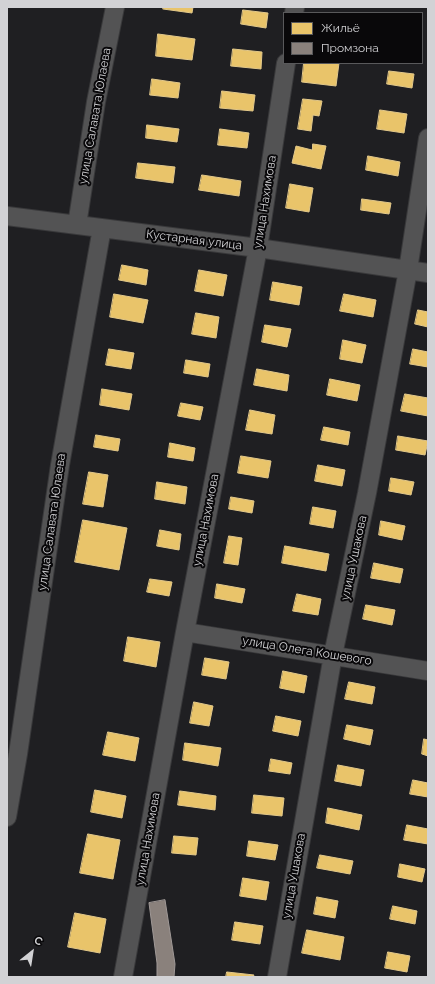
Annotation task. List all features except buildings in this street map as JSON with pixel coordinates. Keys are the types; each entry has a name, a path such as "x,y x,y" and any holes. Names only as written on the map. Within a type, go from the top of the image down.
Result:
{"street":[{"name":"улица Салавата Юлаева","path":"76,225 96,102 115,7"},
{"name":"улица Нахимова","path":"123,977 185,632 258,248 286,64"},
{"name":"улица Ушакова","path":"277,977 333,655 367,493 408,270 428,138"},
{"name":"Кустарная улица","path":"7,216 258,248 428,273"},
{"name":"улица Салавата Юлаева","path":"7,817 18,754 60,465 102,228"},
{"name":"улица Олега Кошевого","path":"185,632 428,671"}]}
